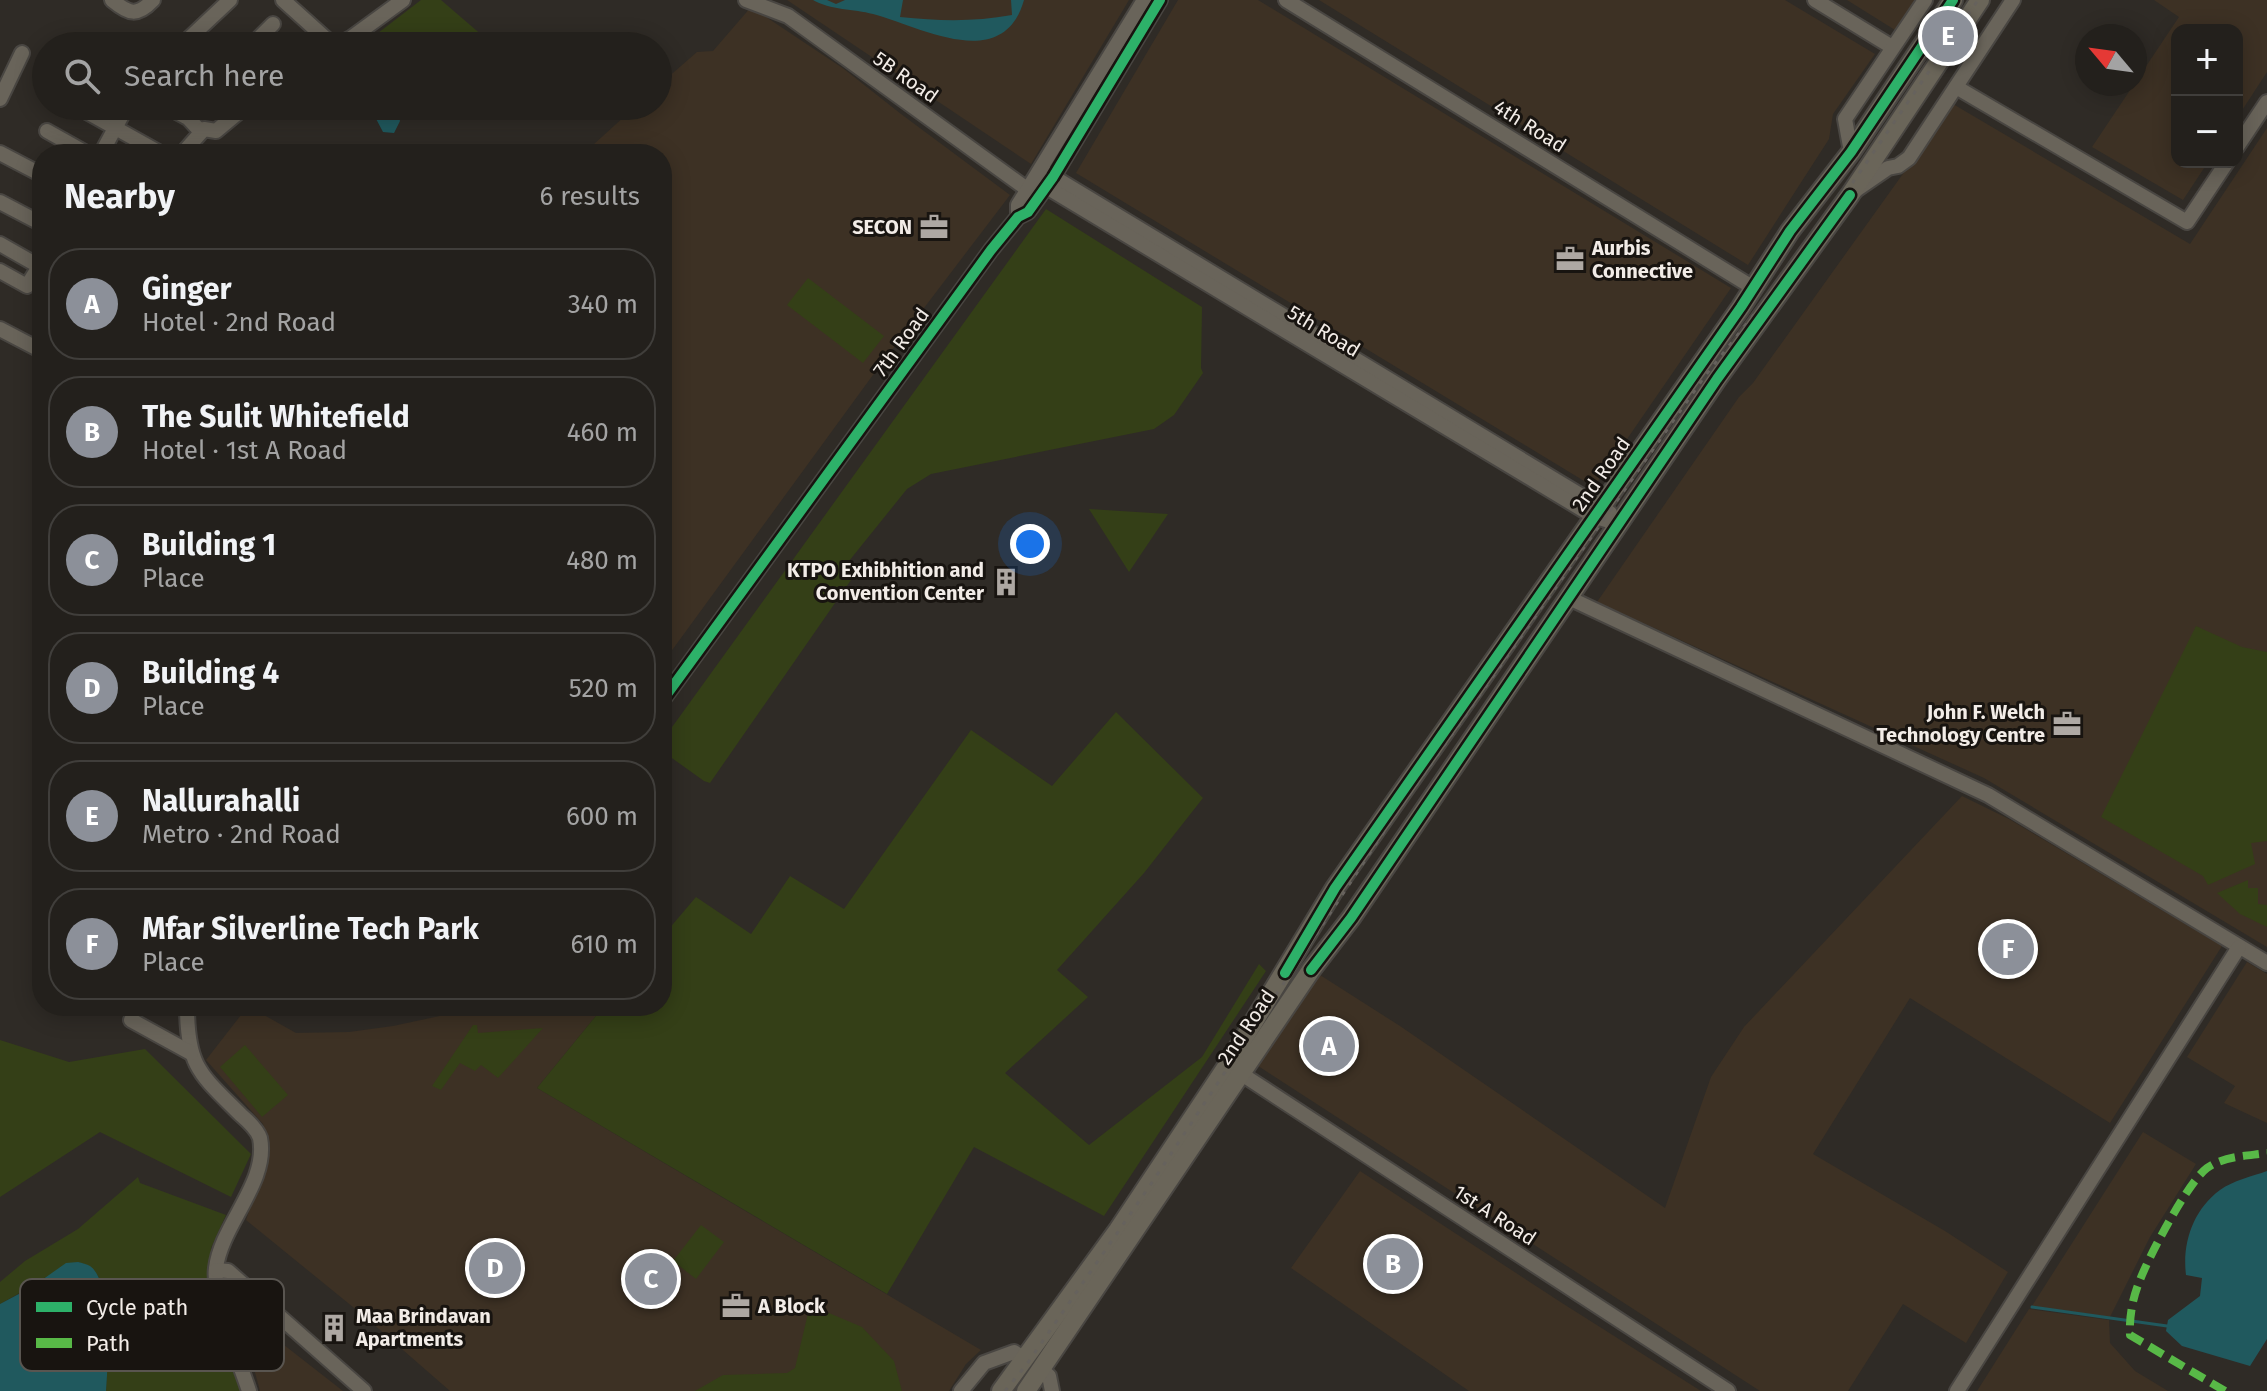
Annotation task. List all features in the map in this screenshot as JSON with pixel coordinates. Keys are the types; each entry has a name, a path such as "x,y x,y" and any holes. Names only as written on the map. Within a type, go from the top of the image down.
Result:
{"main road":[{"name":"2nd Road","path":"1001,1391 1115,1234 1195,1114 1318,914 1741,307 1790,231 1851,152 1953,0"},
{"name":"2nd Road","path":"1026,1391 1240,1073 1717,379 1850,195 1980,0"},
{"path":"1318,914 1322,930 1332,941"},
{"path":"1304,939 1313,936 1332,941"}],"street":[{"path":"112,0 134,12 143,11 153,0"},
{"path":"196,32 230,0"},
{"path":"283,0 319,32"},
{"path":"359,32 403,0"},
{"name":"5B Road","path":"746,0 788,16 1040,183"},
{"name":"7th Road","path":"1040,183 1144,0"},
{"name":"7th Road","path":"672,687 1018,217 1018,205 1040,183 1160,0"},
{"name":"4th Road","path":"1286,0 1752,287"},
{"path":"1815,0 1892,47"},
{"path":"1851,152 1845,119 1925,0"},
{"path":"1850,195 1909,158 2013,0"},
{"path":"265,32 273,24"},
{"path":"0,99 22,53"},
{"path":"1956,87 2187,222 2223,168"},
{"path":"2243,138 2267,102"},
{"path":"103,120 145,144"},
{"path":"106,144 118,120"},
{"path":"194,120 201,132"},
{"path":"191,144 201,132 208,129 216,131 231,120"},
{"path":"47,131 70,144"},
{"path":"0,153 32,170"},
{"name":"5th Road","path":"1040,183 1297,331 1596,511 1620,522"},
{"path":"0,202 32,219"},
{"path":"0,244 32,261"},
{"path":"0,271 27,286 32,279"},
{"path":"0,329 32,346"},
{"path":"1569,598 1988,795 2267,963"},
{"path":"1957,1391 2239,947"},
{"path":"188,1016 191,1053 199,1071 259,1133 261,1151 255,1178 222,1243 216,1279"},
{"path":"131,1020 191,1053"},
{"name":"1st A Road","path":"1240,1073 1728,1391"},
{"path":"216,1270 228,1271 237,1279"},
{"path":"284,1320 364,1391"},
{"path":"961,1391 984,1363 1014,1352 1025,1360"},
{"path":"1042,1370 1049,1376 1052,1391"},
{"path":"242,1371 249,1391"}],"shaded area":[{"path":"787,0 1129,0 1031,164"},
{"path":"1178,0 1258,0 1731,288 1594,487 1076,173"},
{"path":"1319,0 1785,0 1875,54 1833,114 1829,139 1748,265"},
{"path":"1847,0 1915,0 1895,30"},
{"path":"2154,0 2267,0 2267,72 2243,109 2243,24 2174,24 2179,17"},
{"path":"751,7 844,69 1010,195 870,379 672,650 672,144 594,144 621,120 672,120 672,74 697,52 713,51"},
{"path":"2171,29 2171,168 2204,168 2183,200 2092,147 2126,96 2147,96 2147,65"},
{"path":"1953,104 2190,244 2267,128 2267,947 1984,778 1597,602 1739,397 1753,383"},
{"path":"1962,796 2009,819 2222,946 2110,1123 1910,998 1813,1154 1945,1231 2008,1272 1966,1343 1903,1304 1848,1391 1760,1391 1258,1066 1320,975 1400,1026 1665,1208 1711,1077 1744,1027"},
{"path":"2247,962 2267,974 2267,1123 2224,1103 2235,1086 2187,1057"},
{"path":"240,1016 266,1016 296,1033 349,1032 440,1016 596,1016 537,1088 981,1350 966,1364 949,1391 450,1391 246,1220 262,1172 267,1135 263,1124 206,1060"},
{"path":"2143,1132 2196,1164 2150,1237 2110,1317 2032,1306"},
{"path":"1360,1171 1701,1391 1469,1391 1291,1268"},
{"path":"2029,1309 2109,1320 2110,1343 2135,1371 2168,1391 1977,1391"},
{"path":"284,1345 343,1391 260,1391 255,1371 284,1371"}],"green space":[{"path":"421,0 441,0 478,32 379,32"},
{"path":"1046,209 1202,307 1203,373 1174,415 1154,429 931,474 907,489 841,571 851,580 710,783 672,758 672,727"},
{"path":"808,278 884,336 863,363 787,305"},
{"path":"1089,509 1168,514 1129,572"},
{"path":"2196,626 2242,647 2267,652 2267,841 2251,843 2255,864 2208,885 2203,876 2101,817"},
{"path":"1116,712 1203,798 1144,873 1057,970 1088,997 1005,1073 1089,1145 1202,1057 1259,964 1266,971 1104,1216 974,1147 887,1294 537,1088 596,1016 672,1016 672,925 696,897 751,934 790,876 844,909 971,730 1052,786"},
{"path":"2248,880 2248,888 2258,888 2258,904 2267,905 2267,927 2240,914 2217,893"},
{"path":"473,1025 477,1025 478,1033 543,1028 498,1078 481,1065 475,1071 460,1063 441,1090 432,1086"},
{"path":"0,1040 69,1062 145,1049 251,1154 231,1197 100,1132 0,1197"},
{"path":"245,1045 288,1095 262,1117 220,1067"},
{"path":"138,1177 140,1183 226,1215 211,1248 210,1279 99,1279 92,1268 78,1262 43,1279 20,1279 20,1292 0,1304 0,1282 25,1261 78,1229"},
{"path":"701,1225 724,1242 696,1279 673,1261"},
{"path":"810,1305 862,1327 894,1361 902,1391 695,1391 723,1375 787,1373 795,1368"},
{"path":"106,1371 235,1371 241,1391 106,1391"}],"water":[{"path":"813,0 836,4 845,0 903,0 900,17 956,20 1012,15 1011,0 1024,0 1013,22 998,35 980,40 959,40"},
{"path":"377,120 400,120 394,133 383,132"},
{"path":"2267,1171 2267,1339 2250,1366 2182,1346 2166,1331 2168,1320 2200,1296 2202,1278 2186,1275 2185,1263 2188,1239 2196,1217 2220,1190"},
{"path":"78,1262 90,1266 98,1279 43,1279 66,1263"},
{"path":"20,1293 20,1371 107,1371 106,1391 0,1391 0,1304"}],"waterway":[{"path":"2032,1307 2167,1326"}],"railway":[{"path":"1005,1391 1027,1364 1153,1181 1395,815 1705,376 1814,239 1978,0"}],"marked path":[{"path":"2225,1391 2130,1335 2132,1307 2152,1254 2199,1176 2221,1161 2267,1153"}],"cycle path":[{"path":"672,687 991,250 1018,217 1028,212 1053,177 1160,0"},
{"path":"1285,973 1335,888 1741,307 1790,231 1851,152 1953,0"},
{"path":"1311,970 1351,918 1717,379 1850,195"}],"place":[{"name":"Nallurahalli","path":"1948,36"},
{"name":"SECON","path":"934,227"},
{"name":"Aurbis Connective","path":"1570,259"},
{"name":"KTPO Exhibhition and Convention Center","path":"1006,582"},
{"name":"John F. Welch Technology Centre","path":"2067,724"},
{"name":"Mfar Silverline Tech Park","path":"2008,949"},
{"name":"Ginger","path":"1329,1046"},
{"name":"The Sulit Whitefield","path":"1393,1264"},
{"name":"Building 4","path":"495,1268"},
{"name":"Building 1","path":"651,1279"},
{"name":"A Block","path":"736,1306"},
{"name":"Maa Brindavan Apartments","path":"334,1328"}]}
